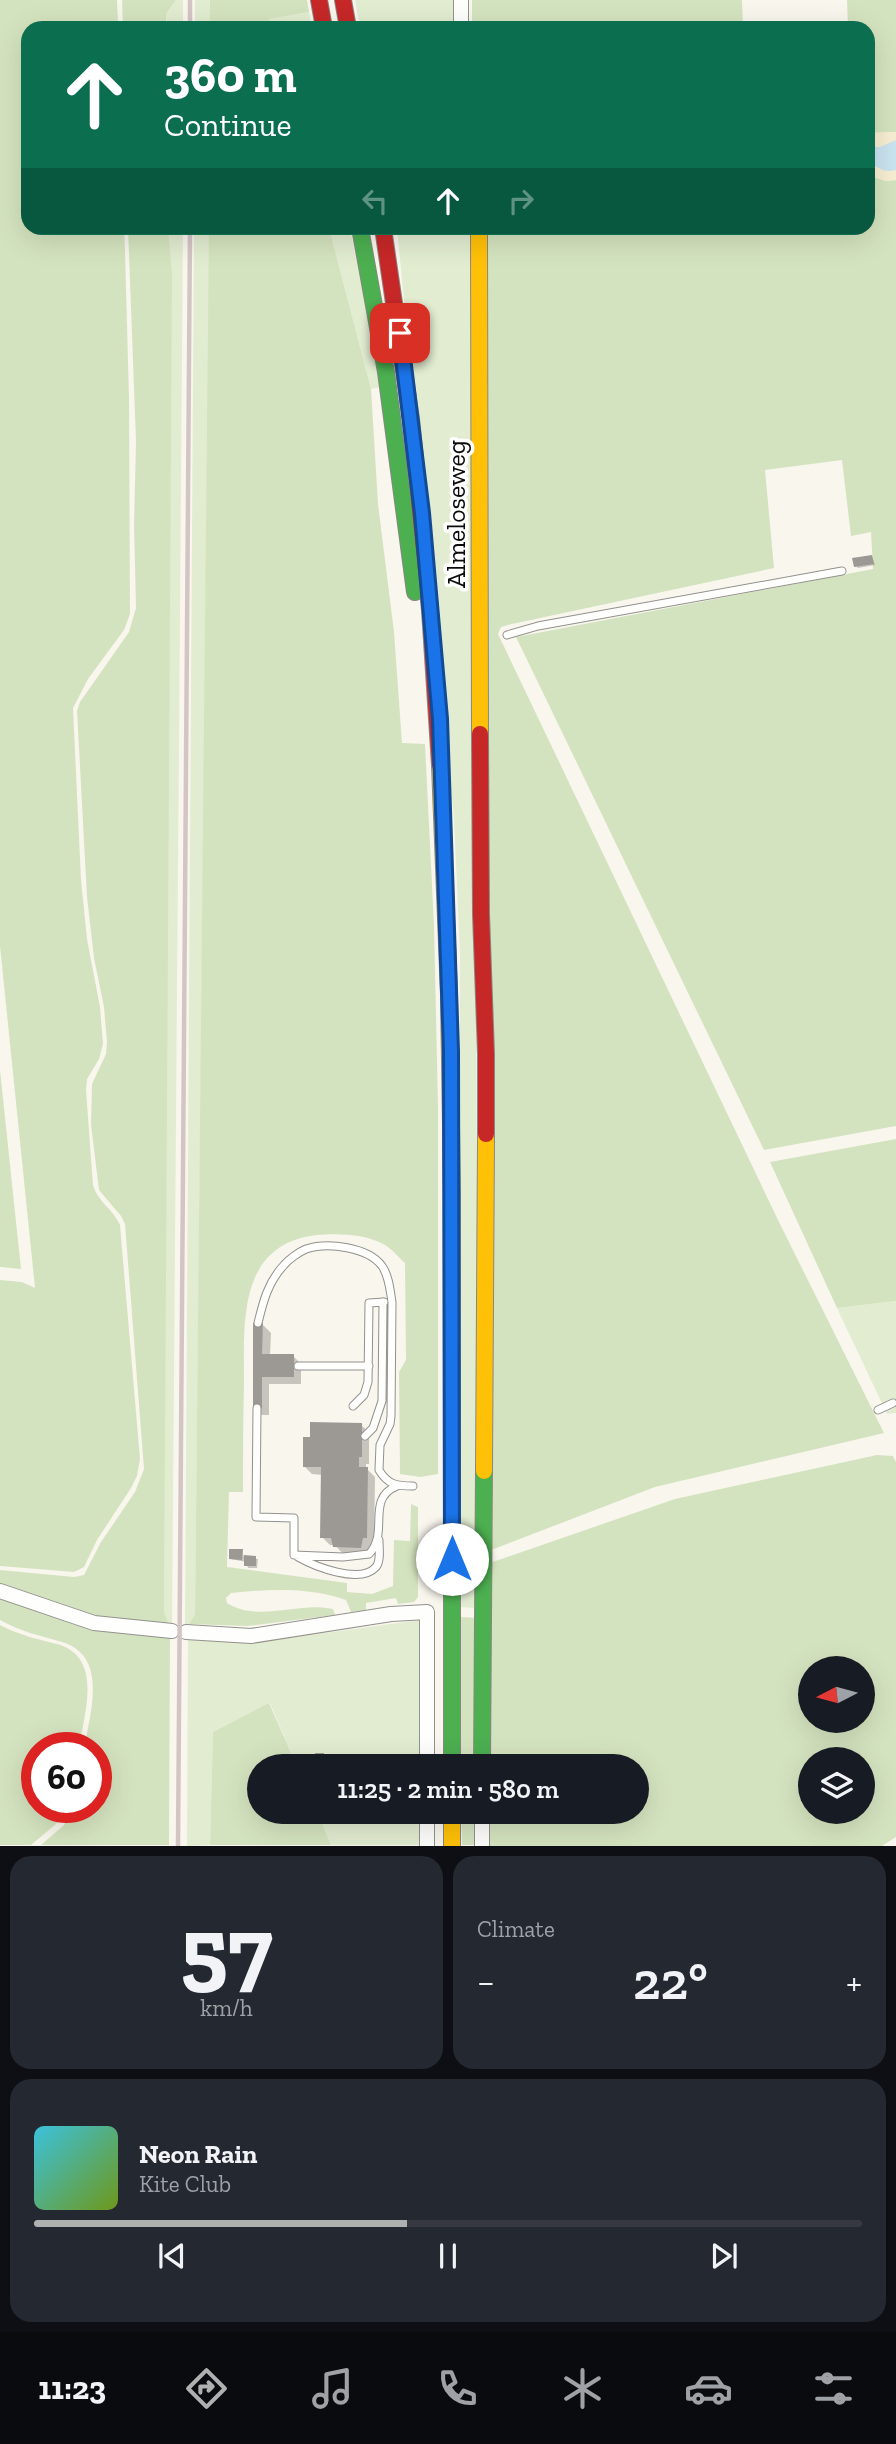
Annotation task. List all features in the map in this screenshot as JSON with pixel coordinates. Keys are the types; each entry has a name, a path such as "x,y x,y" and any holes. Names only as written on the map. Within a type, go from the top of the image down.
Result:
{"main road":[{"path":"319,0 323,21"},
{"path":"342,0 346,21"},
{"path":"361,235 386,372 441,789"},
{"path":"384,235 400,333 423,524 440,719 451,1051 452,1754"},
{"name":"Almeloseweg","path":"479,235 481,914 486,1054 482,1754"},
{"path":"452,1824 452,1846"}],"street":[{"path":"461,0 461,21"},
{"path":"0,1591 94,1623 250,1636 391,1614 427,1612 427,1754"},
{"path":"427,1824 427,1846"},
{"path":"482,1824 482,1846"}],"lane":[{"path":"507,635 538,626 842,571"},
{"path":"258,1324 263,1299 273,1278 286,1262 304,1250 324,1247 368,1254 382,1266 389,1283 392,1302 391,1416 380,1445 379,1470 388,1482 397,1486"},
{"path":"353,1406 364,1395 369,1382 369,1303 392,1302"},
{"path":"365,1436 373,1428 382,1401 383,1303"},
{"path":"298,1366 369,1366"},
{"path":"878,1410 893,1403"},
{"path":"257,1408 256,1517 294,1518 294,1555"},
{"path":"294,1555 314,1566 341,1573 367,1572 376,1567 379,1560 381,1500 388,1489 413,1486"},
{"path":"294,1555 364,1556 372,1552 379,1539"}],"green space":[{"path":"0,0 117,0 118,21 21,21 21,235 124,235 125,251 130,614 124,630 88,679 73,708 81,880 103,1044 99,1059 87,1079 86,1090 93,1185 120,1225 140,1459 137,1476 131,1488 97,1540 84,1567 74,1572 0,1566 0,1280 22,1282 35,1288 0,946"},
{"path":"122,0 176,0 166,14 166,21 123,21"},
{"path":"176,0 183,0 183,21 166,21 166,14"},
{"path":"195,0 210,0 210,21 195,21"},
{"path":"210,0 307,0 309,12 269,21 210,21"},
{"path":"355,0 457,0 457,21 359,21"},
{"path":"472,0 742,0 743,21 472,21"},
{"path":"847,0 896,0 896,132 875,133 875,21 848,21"},
{"path":"309,12 311,21 269,21"},
{"path":"875,177 886,181 896,180 896,1126 764,1150 516,637 873,569 871,532 851,536 842,460 765,470 774,568 512,624 501,627 498,634 779,1222 884,1433 655,1487 486,1552 485,235 875,235"},
{"path":"128,235 169,235 172,275 164,1611 169,1626 104,1620 0,1585 0,1570 74,1577 84,1575 101,1542 135,1492 144,1469 125,1224 99,1190 91,1125 92,1084 106,1054 107,1042 87,897 77,711 80,702 129,632 136,608 136,441"},
{"path":"168,235 183,235 172,1625 169,1626 164,1611"},
{"path":"194,235 209,235 195,1614 189,1624 185,1625"},
{"path":"209,235 331,235 371,389 378,504 394,632 402,743 425,744 434,925 438,1106 438,1474 420,1477 400,1474 399,1372 406,1360 405,1263 385,1245 361,1236 325,1234 291,1241 272,1254 259,1270 250,1290 244,1336 243,1492 229,1492 227,1567 347,1583 347,1592 372,1594 393,1586 394,1540 410,1541 411,1504 418,1507 418,1597 414,1602 398,1604 396,1598 366,1603 366,1610 351,1612 346,1600 318,1593 275,1590 231,1593 226,1598 227,1603 239,1609 265,1612 320,1607 333,1609 335,1615 247,1626 189,1624 195,1614"},
{"path":"331,235 351,235 381,387 371,389"},
{"path":"398,235 474,235 478,1608 458,1607 460,952 454,819"},
{"path":"0,1070 21,1269 0,1267"},
{"path":"896,1139 896,1301 837,1308 770,1162"},
{"path":"896,1301 896,1413 887,1414 837,1308"},
{"path":"877,1455 893,1456 896,1462 896,1837 882,1846 486,1846 486,1824 649,1824 649,1754 486,1754 487,1564 675,1499"},
{"path":"0,1597 99,1631 170,1636 169,1845 41,1845 65,1823 112,1823 112,1732 87,1732 93,1688 86,1660 77,1649 0,1620"},
{"path":"460,1617 478,1618 478,1754 461,1754"},
{"path":"420,1620 419,1754 292,1754 270,1703 213,1732 210,1845 187,1846 188,1637 266,1641"},
{"path":"0,1625 72,1651 81,1661 88,1688 82,1732 21,1732 21,1823 57,1823 31,1845 0,1845"},
{"path":"269,1703 292,1754 247,1754 247,1824 322,1824 331,1845 210,1845 213,1732"},
{"path":"322,1824 419,1824 419,1845 331,1845"},
{"path":"461,1824 478,1824 478,1845 462,1845"}],"sand":[{"path":"896,132 896,180 886,181 875,177 875,133"}],"water":[{"path":"896,140 896,170 885,170 875,166 875,147"}],"building":[{"path":"872,555 874,564 854,567 852,558"},
{"path":"253,1323 263,1323 262,1354 294,1354 294,1377 262,1377 262,1408 253,1408"},
{"path":"310,1422 362,1423 362,1457 359,1457 359,1467 368,1467 367,1538 363,1538 361,1548 333,1547 331,1538 320,1538 321,1467 303,1467 303,1437 310,1437"},
{"path":"229,1549 243,1549 242,1560 229,1559"},
{"path":"244,1555 256,1556 256,1566 244,1566"}],"railway":[{"path":"190,0 190,21"},
{"path":"178,1846 190,235"}],"traffic: fast":[{"path":"361,235 386,372 415,592"},
{"path":"482,1754 484,1471"},
{"path":"452,1588 452,1754"}],"traffic: slow":[{"path":"479,235 480,734"},
{"path":"440,765 449,995 452,1192"},
{"path":"484,1471 486,1134"},
{"path":"452,1824 452,1846"}],"traffic: jam":[{"path":"319,0 323,21"},
{"path":"343,0 347,21"},
{"path":"384,235 411,419 430,610 440,765"},
{"path":"480,734 486,1134"},
{"path":"452,1192 452,1588"}],"route":[{"path":"400,333 422,513 440,719 451,1051 452,1559"}]}
